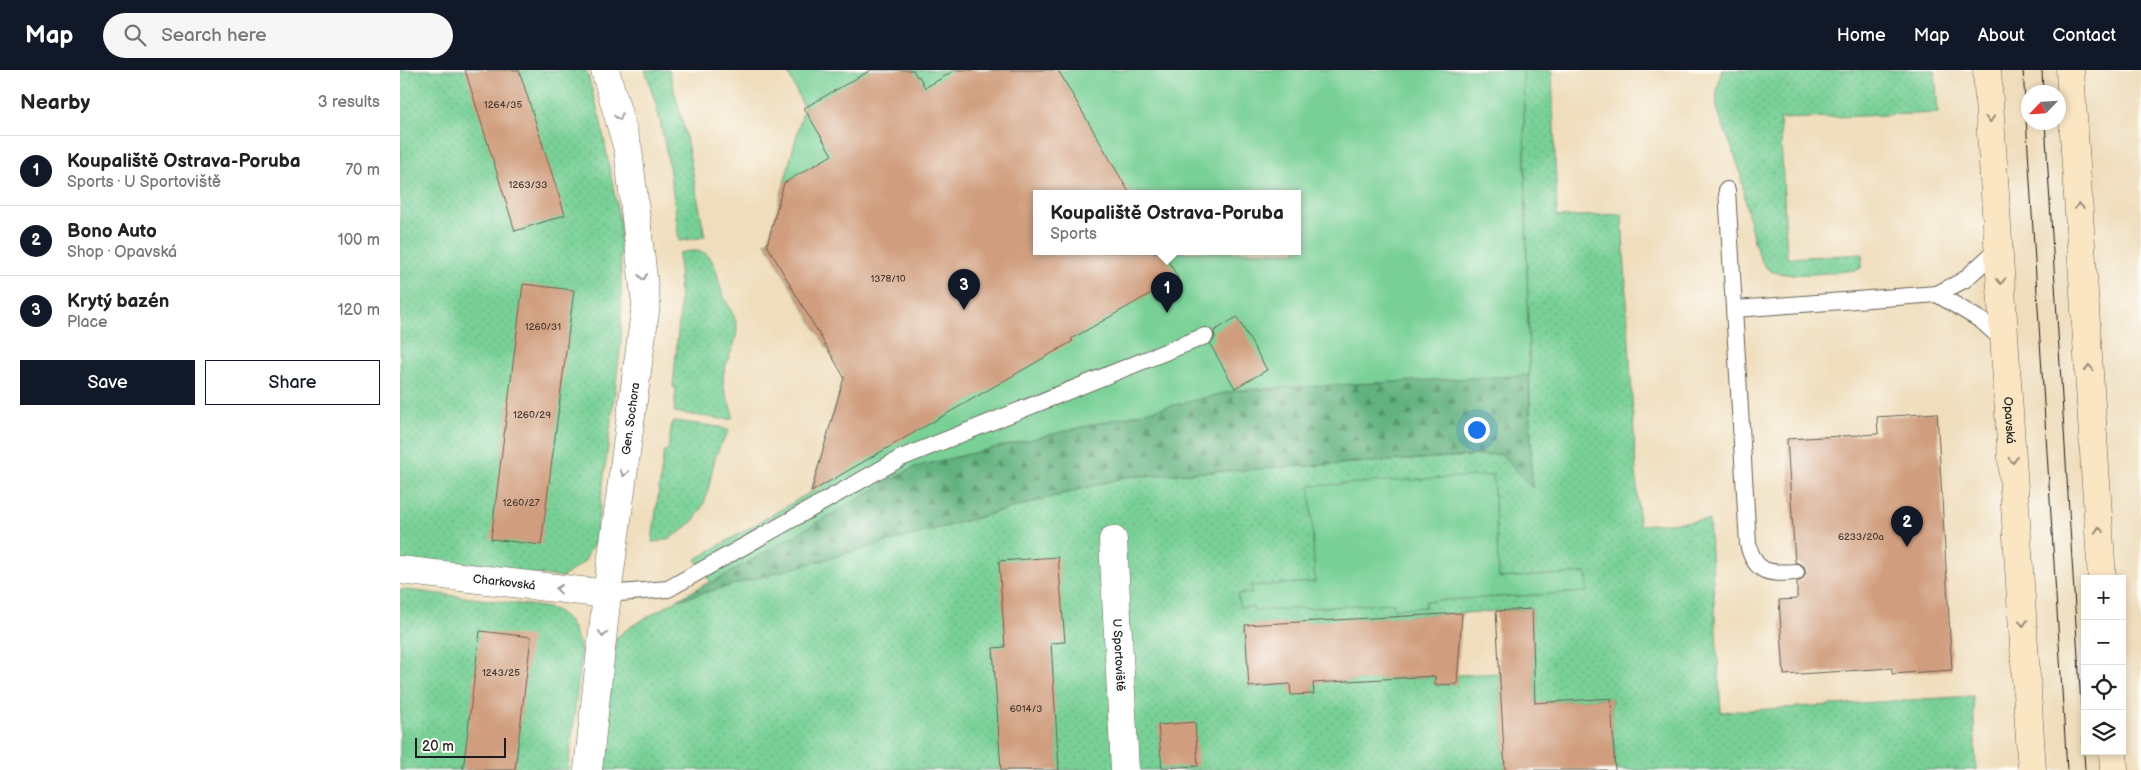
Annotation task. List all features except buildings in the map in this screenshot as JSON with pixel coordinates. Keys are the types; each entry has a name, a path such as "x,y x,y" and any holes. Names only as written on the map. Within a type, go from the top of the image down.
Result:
{"main road":[{"name":"Opavská","path":"1987,70 2032,770"},
{"path":"2070,70 2102,575"},
{"path":"2113,755 2114,770"}],"street":[{"name":"Gen. Sochora","path":"588,770 608,594 646,304 628,149 605,70"},
{"name":"U Sportoviště","path":"1113,540 1125,770"},
{"name":"Charkovská","path":"400,570 608,594"}],"lane":[{"path":"1727,190 1748,544 1752,557 1763,570 1776,573 1796,572"},
{"path":"1735,309 1937,294 1964,280 1999,248"},
{"path":"1937,294 1982,321 2005,342"},
{"path":"608,594 668,589 901,458 1205,336"}],"green space":[{"path":"400,70 586,70 588,76 600,118 620,223 621,343 596,539 584,562 563,577 400,561"},
{"path":"645,70 669,70 685,132 705,237 679,241 663,133"},
{"path":"787,70 1523,70 1529,375 1237,390 914,467 711,583 696,559 811,492 844,377 765,242 769,240 804,108"},
{"path":"1523,70 1552,70 1557,217 1622,214 1639,525 1709,520 1721,712 1973,696 1976,770 1615,770 1611,698 1535,703 1532,609 1245,626 1249,687 1290,684 1314,694 1313,683 1435,676 1435,685 1457,684 1458,675 1500,673 1505,770 600,770 616,638 630,627 677,600 1125,477 1501,454 1532,487","holes":["1493,475 1498,578 1586,573 1586,592 1426,601 1425,607 1394,608 1393,603 1254,611 1253,607 1238,594 1252,593 1251,586 1315,582"]},
{"path":"1722,70 1935,70 1938,113 1780,119 1787,258 1863,254 1861,268 1824,273 1786,274 1769,270 1763,263 1753,237 1738,165 1717,106 1717,90"},
{"path":"691,251 704,253 713,262 722,292 736,323 735,341 723,379 724,389 733,416 731,419 674,412 676,388 673,387 680,310 679,253"},
{"path":"1529,375 1532,488 1501,454 1125,477 677,600 709,582 711,583 914,467 1237,390"},
{"path":"674,421 720,427 729,431 716,454 708,490 697,516 680,532 663,540 652,542 664,451 668,450 672,423"},
{"path":"1493,475 1499,578 1586,573 1587,592 1426,601 1425,607 1394,609 1393,603 1254,611 1253,607 1240,607 1238,594 1252,593 1251,586 1315,582 1310,486"},
{"path":"400,589 543,607 556,610 564,616 575,632 581,657 568,770 400,770"}],"tram line":[{"path":"2023,70 2067,770"},
{"path":"2042,70 2043,85"},
{"path":"2045,130 2085,770"}],"place":[{"name":"Krytý bazén","path":"964,310"},
{"name":"Koupaliště Ostrava-Poruba","path":"1167,313"},
{"name":"Bono Auto","path":"1907,547"}]}
